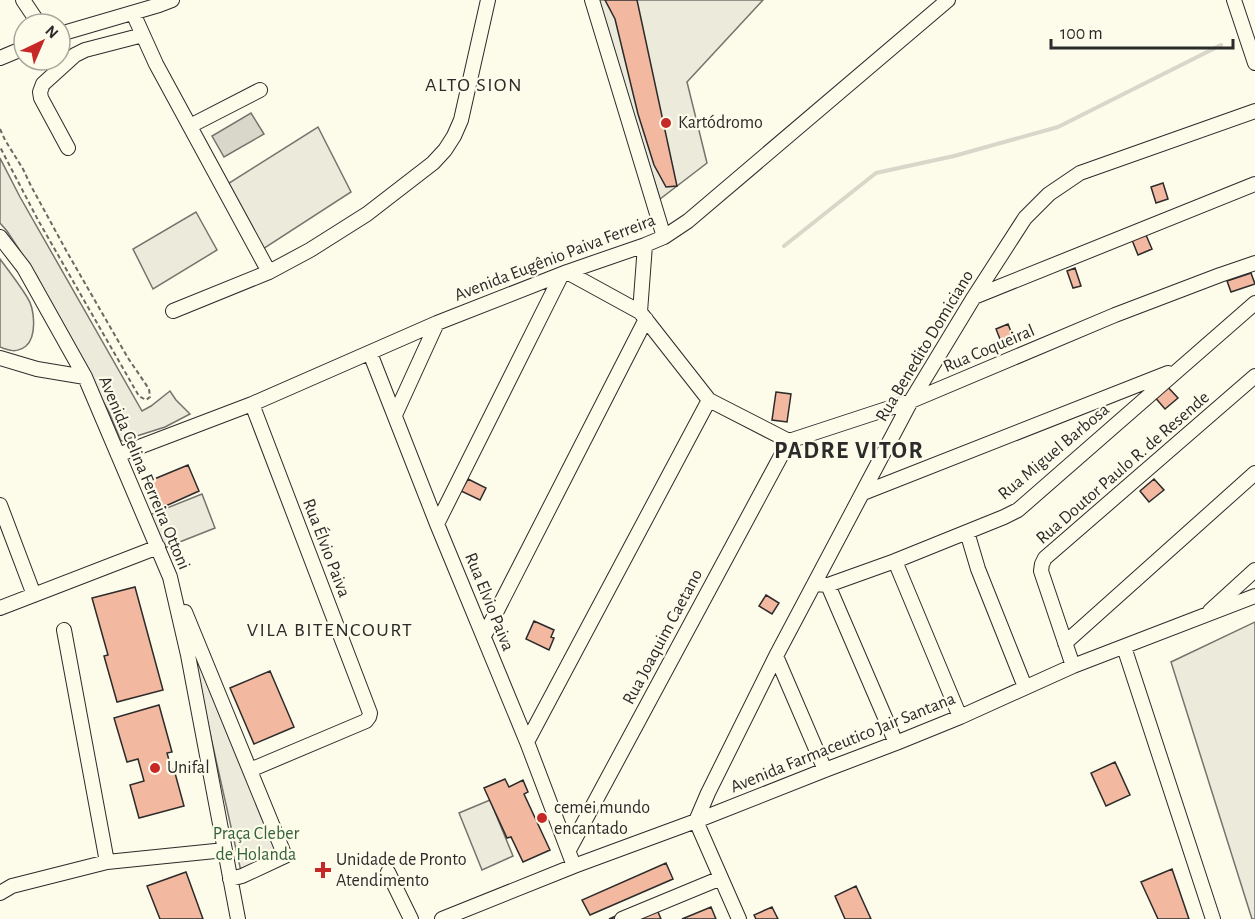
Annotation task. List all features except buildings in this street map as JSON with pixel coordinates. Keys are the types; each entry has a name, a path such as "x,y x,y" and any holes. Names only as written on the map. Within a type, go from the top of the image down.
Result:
{"street":[{"path":"173,311 269,272 310,250 367,214 433,163 445,150 461,120 488,0"},
{"path":"591,0 664,237"},
{"name":"Avenida Eugênio Paiva Ferreira","path":"118,455 252,404 436,323 664,237 688,221 948,0"},
{"path":"1234,0 1255,63"},
{"path":"72,31 162,2"},
{"path":"133,13 156,64 269,272"},
{"path":"68,148 41,98 40,92 43,84 65,63 85,50 143,35"},
{"path":"190,126 260,90"},
{"name":"Rua Benedito Domiciano","path":"696,821 776,656 821,585 863,493 911,401 1025,218 1049,194 1080,174 1255,111"},
{"path":"974,297 1255,184"},
{"name":"Avenida Celina Ferreira Ottoni","path":"0,237 24,268 85,377 170,577 188,655 238,919"},
{"path":"484,636 643,316 645,245"},
{"name":"Rua Coqueiral","path":"789,441 911,401 1115,315 1255,263"},
{"path":"437,524 564,273 643,316 709,400 789,441"},
{"name":"Rua Miguel Barbosa","path":"821,585 895,561 1018,510 1255,303"},
{"path":"395,415 436,323"},
{"name":"Rua Elvio Paiva","path":"370,353 437,524 527,742 574,866"},
{"path":"0,358 37,369 85,377"},
{"path":"863,493 1177,369"},
{"name":"Rua Doutor Paulo R. de Resende","path":"1073,666 1041,571 1045,558 1255,376"},
{"path":"527,742 709,400"},
{"name":"Rua Élvio Paiva","path":"250,770 366,721 370,713 252,404"},
{"name":"Rua Joaquim Caetano","path":"569,850 789,441"},
{"path":"1065,643 1255,473"},
{"path":"0,505 34,595"},
{"path":"967,532 978,569 1025,687"},
{"path":"0,608 158,547"},
{"path":"895,561 960,717"},
{"path":"1204,616 1255,570"},
{"path":"170,577 285,856 242,876 230,879"},
{"path":"821,585 896,743"},
{"name":"Avenida Farmaceutico Jair Santana","path":"442,919 896,743 1073,666 1255,596"},
{"path":"64,630 107,862"},
{"path":"1124,647 1214,919"},
{"path":"776,656 825,770"},
{"path":"696,821 739,919"},
{"path":"0,893 12,886 107,862 225,850"},
{"path":"388,872 411,919"},
{"path":"622,919 721,878"}],"path":[{"path":"0,129 128,358 149,389 150,398 146,400 136,391 38,220 0,147"}],"green space":[{"name":"Kartódromo","path":"598,0 763,0 687,82 707,163 660,199"},
{"path":"318,127 351,192 263,249 226,185"},
{"path":"0,158 142,411 170,391 190,414 165,427 121,441 109,412 49,304 38,278 0,223"},
{"path":"196,212 217,250 153,289 133,249"},
{"path":"0,259 30,302 33,315 30,342 16,350 0,347"},
{"path":"202,494 215,528 162,549 147,516"},
{"name":"Praça Cleber de Holanda","path":"182,608 285,856 242,876"},
{"path":"1255,622 1255,919 1252,919 1171,662"},
{"path":"490,800 513,856 482,870 459,813"}],"shaded area":[{"path":"251,113 264,134 224,157 212,136"}],"waterway":[{"path":"784,246 876,173 954,156 1058,127 1221,45"}],"place":[{"name":"Kartódromo","path":"666,123"},
{"name":"Unifal","path":"155,768"},
{"name":"cemei mundo encantado","path":"542,818"},
{"name":"Unidade de Pronto Atendimento","path":"323,870"}],"district":[{"name":"ALTO SION","path":"474,85"},
{"name":"PADRE VITOR","path":"849,451"},
{"name":"VILA BITENCOURT","path":"330,630"}]}
